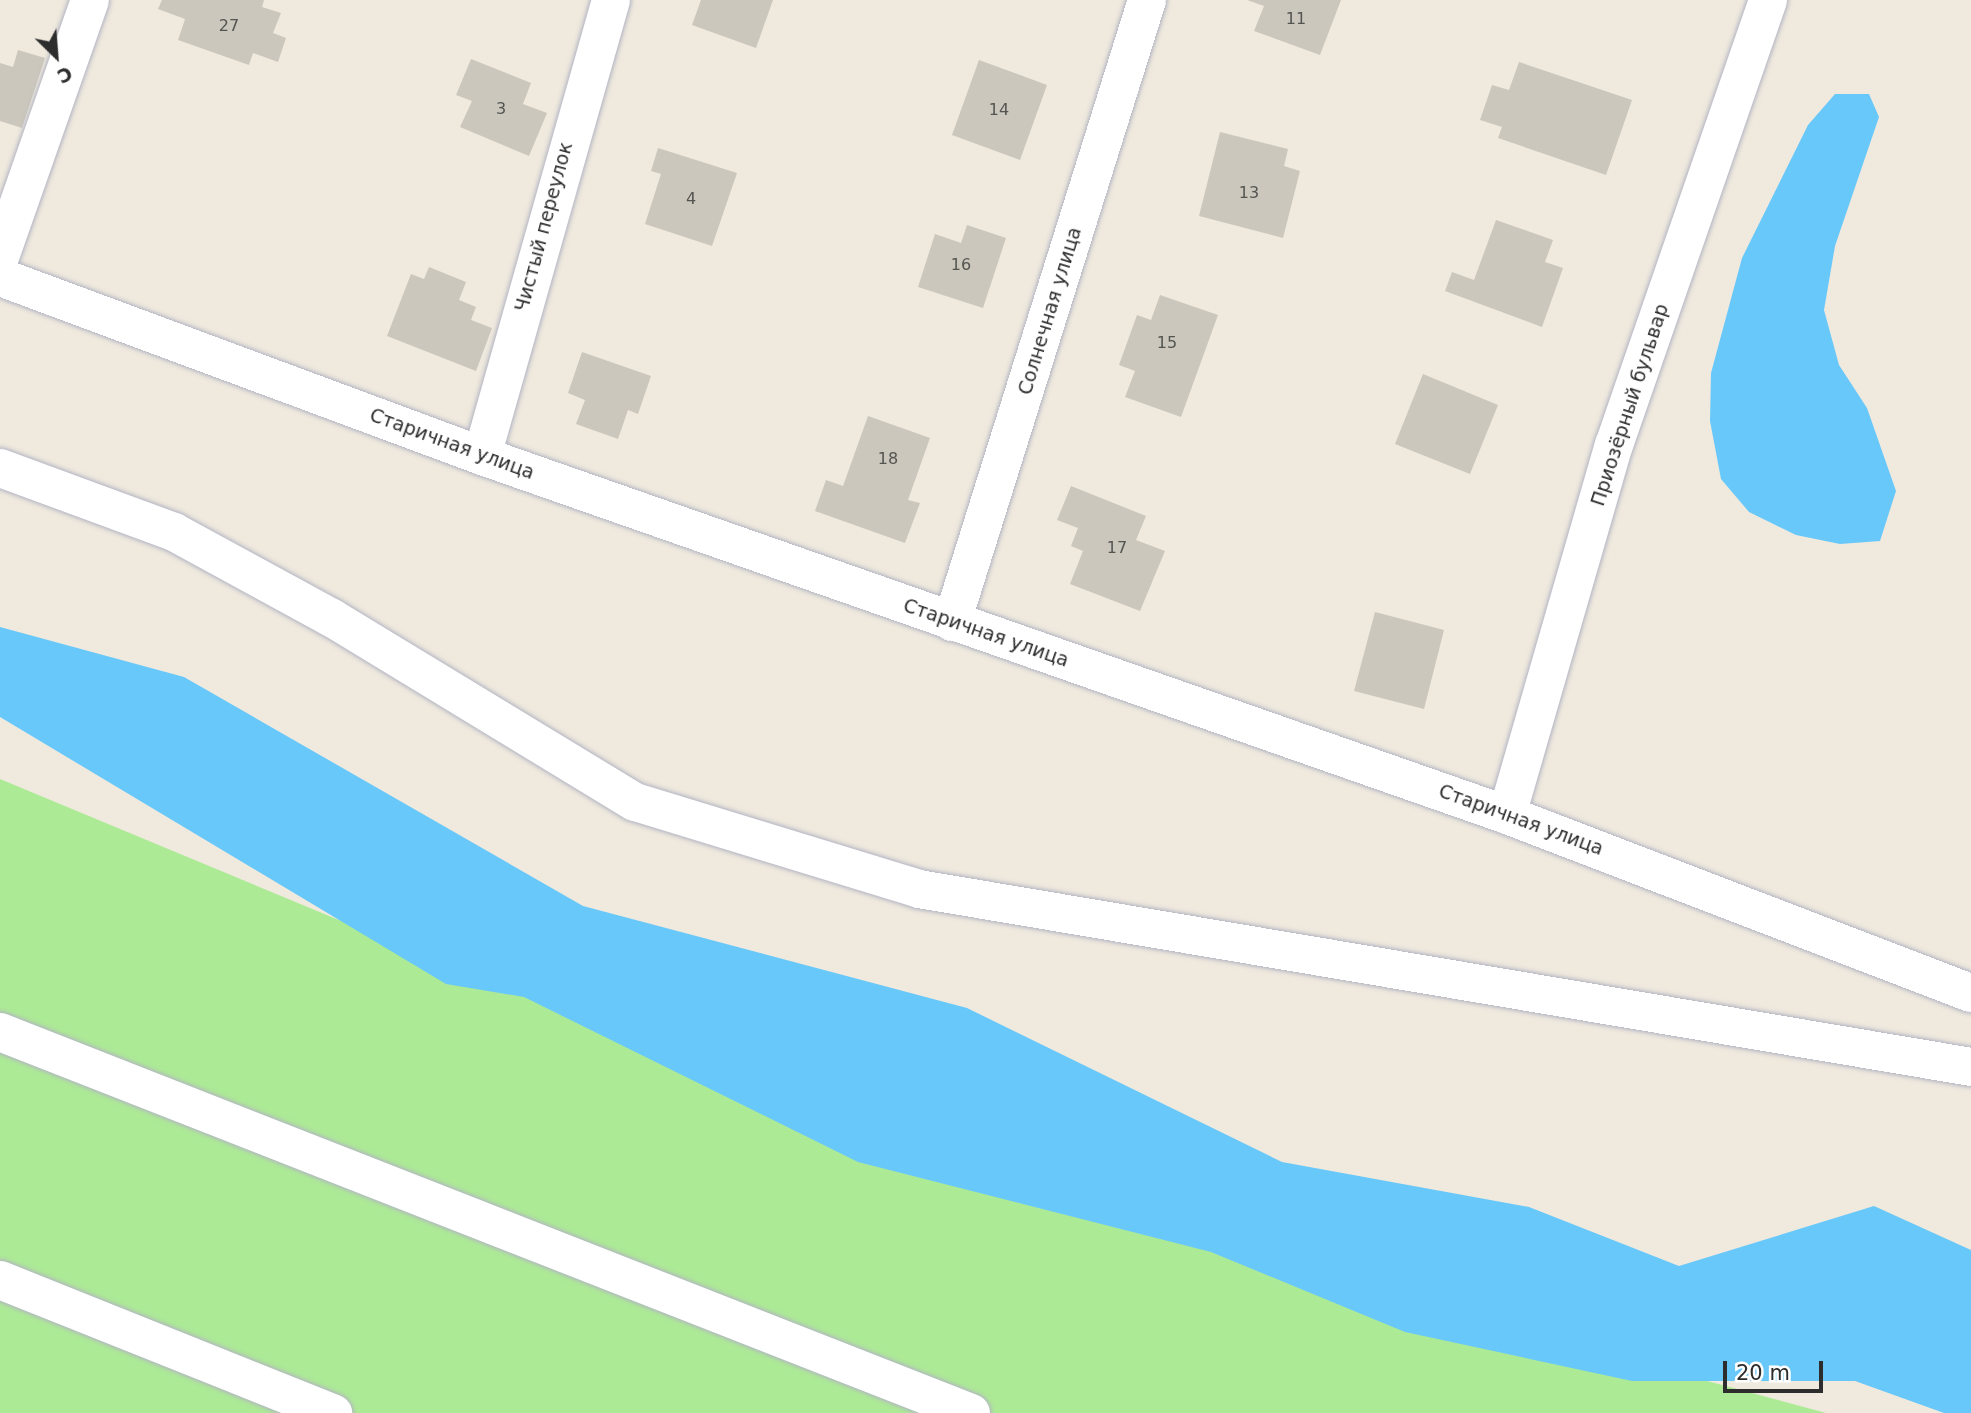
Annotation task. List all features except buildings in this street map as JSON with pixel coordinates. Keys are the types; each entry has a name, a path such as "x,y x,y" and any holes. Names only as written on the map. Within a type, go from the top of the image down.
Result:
{"street":[{"path":"0,257 90,0"},
{"name":"Чистый переулок","path":"482,456 611,0"},
{"name":"Солнечная улица","path":"952,622 1147,0"},
{"name":"Приозёрный бульвар","path":"1507,815 1614,445 1768,0"},
{"name":"Старичная улица","path":"0,277 482,456 1507,815 1971,993"},
{"path":"0,468 174,532 332,618 635,802 919,890 1971,1067"},
{"path":"0,1032 971,1413"},
{"path":"0,1280 333,1413"}],"green space":[{"path":"0,779 375,935 1670,1371 1826,1413 0,1413"}],"water":[{"path":"1835,94 1869,94 1879,117 1835,246 1824,310 1839,365 1867,408 1896,491 1880,541 1840,544 1796,535 1749,512 1721,479 1710,421 1711,373 1742,258 1808,125"},
{"path":"0,627 184,677 583,906 967,1008 1282,1162 1529,1207 1679,1266 1874,1206 1971,1250 1971,1413 1944,1413 1855,1381 1632,1381 1405,1332 1211,1252 858,1162 524,997 446,984 0,717"}]}
